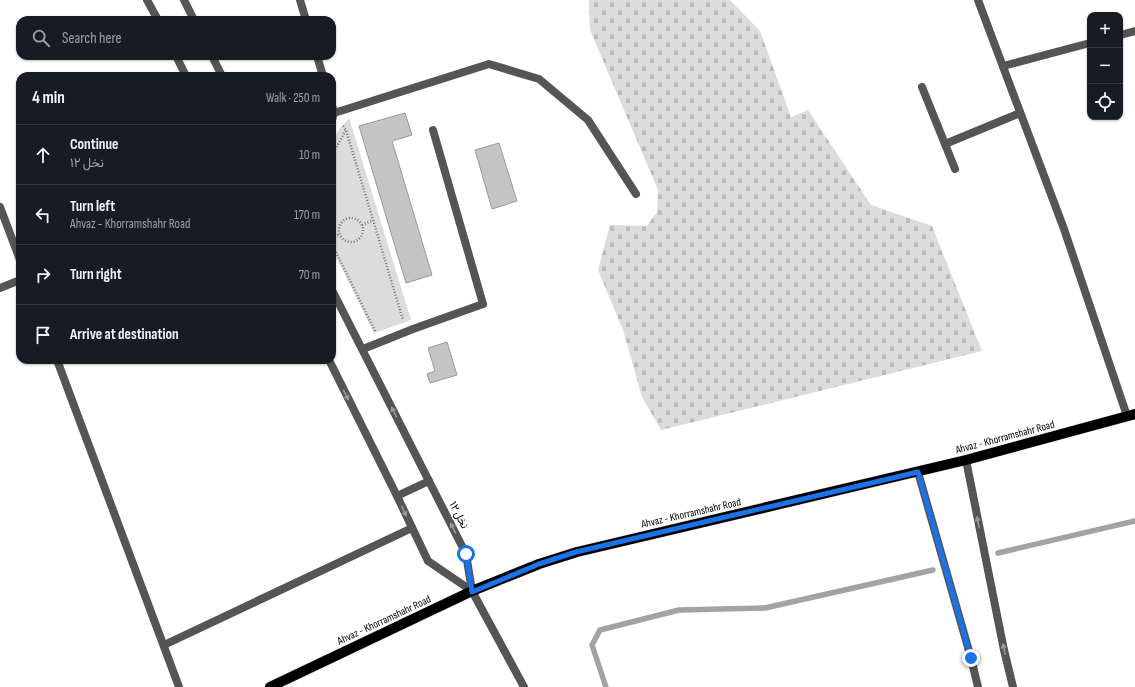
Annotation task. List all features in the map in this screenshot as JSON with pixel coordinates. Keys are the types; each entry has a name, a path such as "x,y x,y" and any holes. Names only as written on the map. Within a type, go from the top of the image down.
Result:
{"main road":[{"name":"Ahvaz - Khorramshahr Road","path":"270,687 472,592 539,564 576,552 918,472 1131,415"}],"street":[{"path":"148,0 156,16"},
{"path":"184,0 192,16"},
{"path":"300,0 305,16"},
{"path":"978,0 1131,415"},
{"path":"1123,34 1135,31"},
{"path":"1003,66 1087,44"},
{"path":"178,60 184,72"},
{"path":"214,60 220,72"},
{"path":"318,60 322,72"},
{"path":"336,111 489,64 539,79 588,120 636,194"},
{"path":"922,87 955,169"},
{"path":"945,144 1020,113"},
{"path":"363,349 483,304 433,130"},
{"path":"0,207 16,249"},
{"path":"0,288 16,282"},
{"name":"نخل ۱۲","path":"336,298 466,554 472,592"},
{"path":"59,364 179,687"},
{"path":"331,364 428,561 472,592 524,687"},
{"path":"966,460 1004,650 1013,687"},
{"path":"918,472 978,687"},
{"path":"397,496 429,481"},
{"path":"164,645 412,528"}],"path":[{"path":"336,116 346,130 406,332"},
{"path":"336,148 346,130"},
{"path":"356,218 362,225 362,234 358,239 352,242 346,241 341,237 339,231 340,225 344,220 356,218"},
{"path":"362,225 373,220"},
{"path":"336,236 340,234"},
{"path":"336,252 380,342"}],"green space":[{"path":"589,0 730,0 760,31 791,117 808,110 871,205 932,226 982,351 661,430 642,397 623,330 598,270 610,225 647,226 657,212 658,190 590,30"},
{"path":"349,118 411,320 374,333 336,257 336,135"}],"building":[{"path":"405,113 412,135 392,141 432,275 406,283 359,126"},
{"path":"499,143 517,201 492,209 475,150"},
{"path":"447,342 457,375 430,383 427,374 435,371 428,348"}],"waterway":[{"path":"998,553 1135,521"},
{"path":"606,687 592,645 600,630 679,610 765,608 933,570"}],"route":[{"path":"466,554 472,592 505,577 576,552 918,472 971,658"}]}
